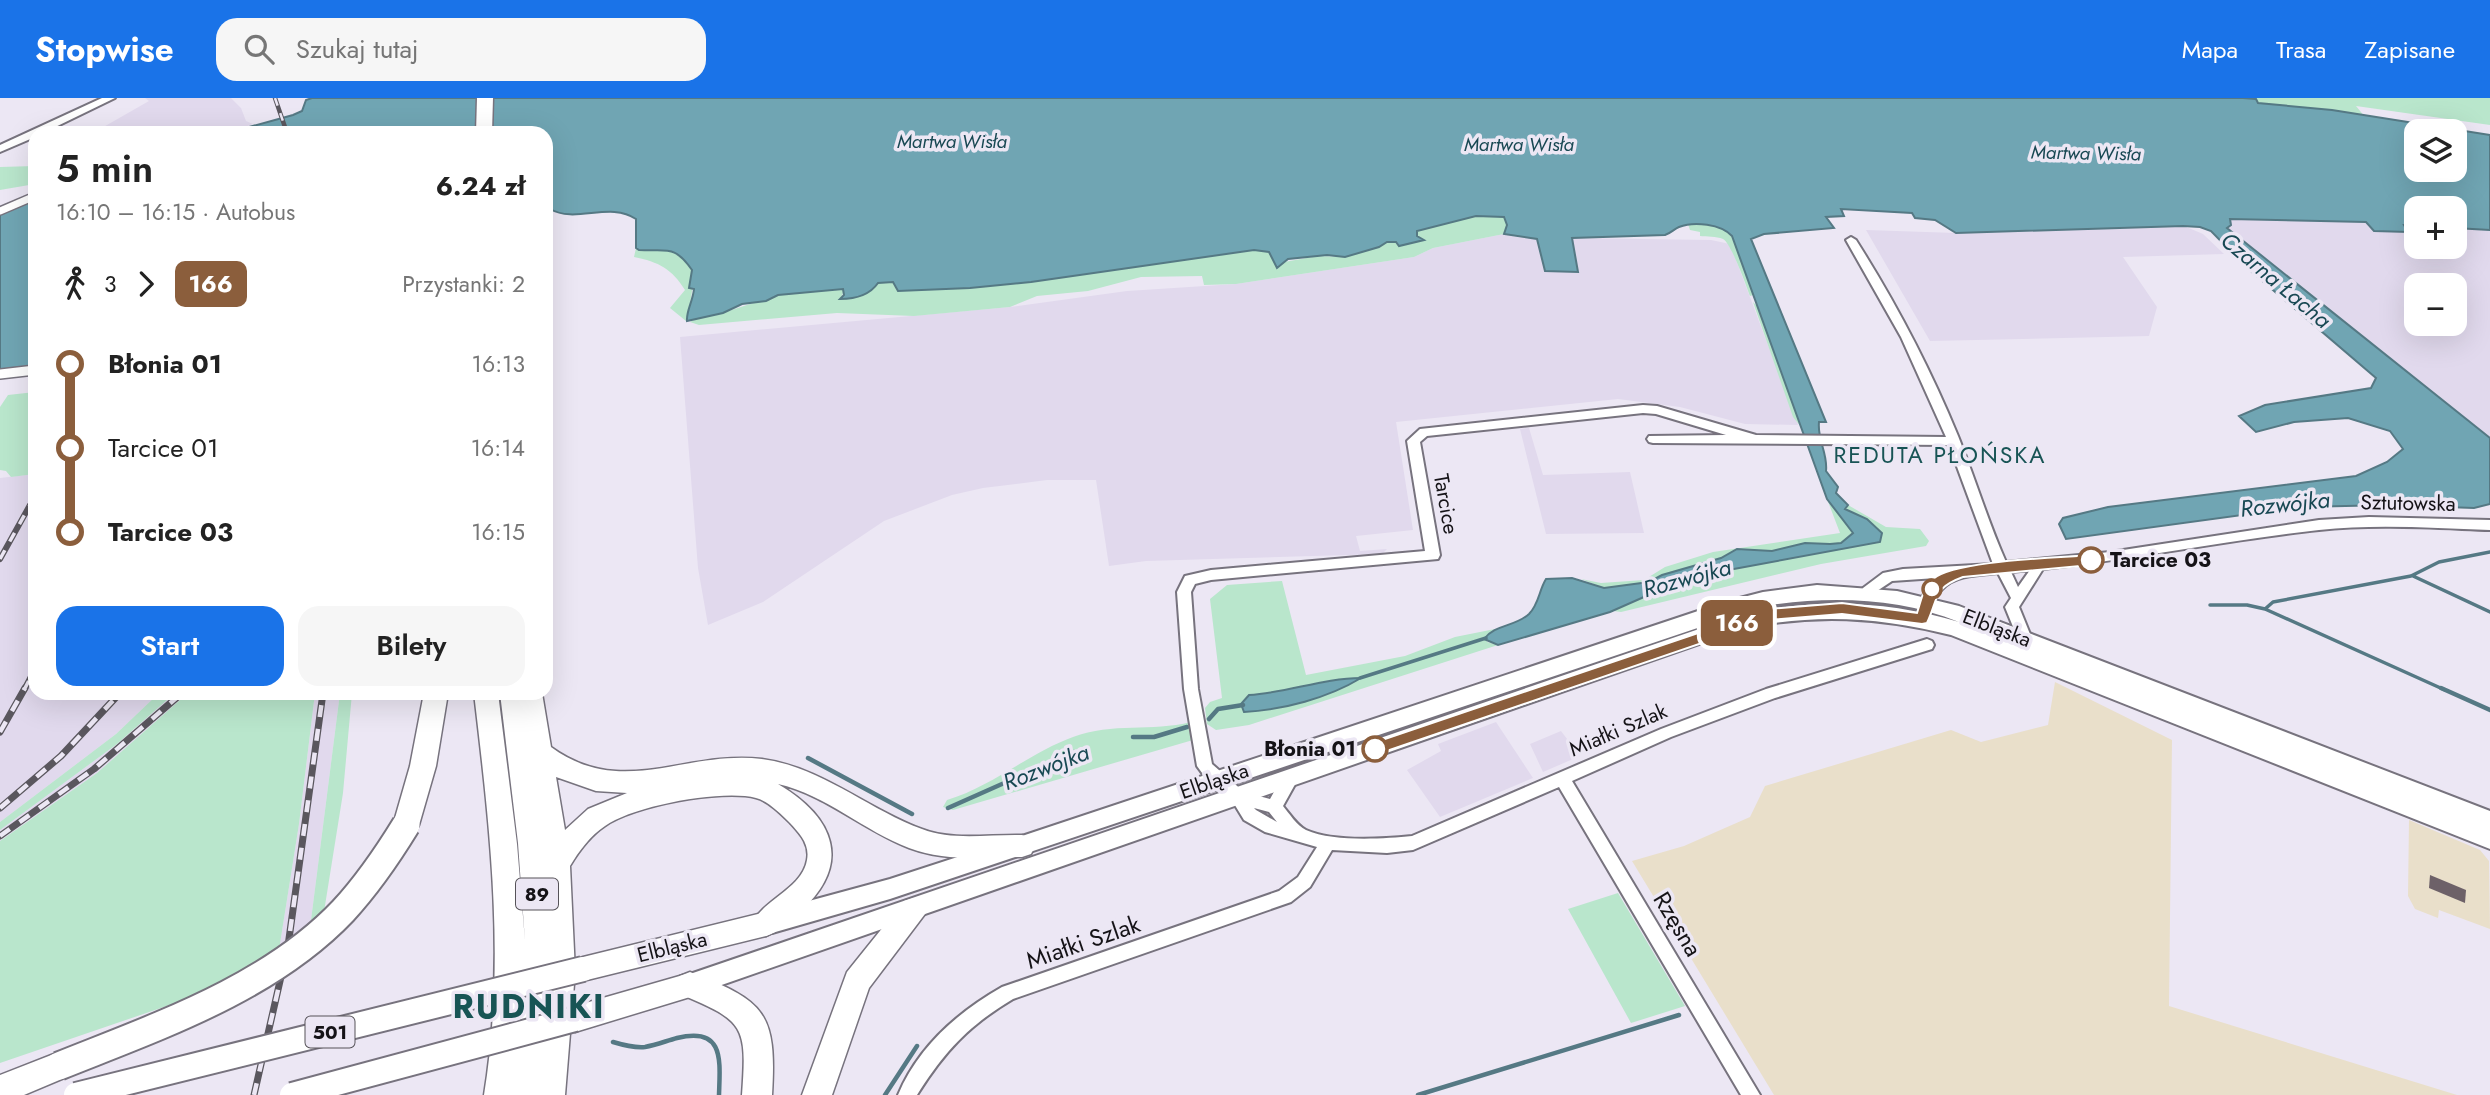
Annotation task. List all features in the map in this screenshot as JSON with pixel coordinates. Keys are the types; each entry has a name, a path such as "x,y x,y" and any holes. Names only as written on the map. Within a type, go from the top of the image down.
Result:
{"highway":[{"path":"484,126 485,98"},
{"path":"496,98 496,126"},
{"path":"0,1090 238,989 303,947 362,892 406,825 423,766 435,700"},
{"name":"89","path":"487,700 509,890 512,948 506,1052 499,1095"},
{"name":"89","path":"513,700 536,883 541,954 537,1051 529,1095"},
{"path":"531,700 555,866 561,929 561,1007 550,1095"},
{"path":"538,751 571,774 614,783 703,769 762,770 819,787 918,840 945,844 1022,846"},
{"path":"555,866 579,831 603,812 633,802 725,785 763,788 778,796 813,826 820,841 821,858 817,874 805,891 766,924"},
{"path":"817,1095 857,981 879,950 914,910"},
{"path":"690,985 732,1001 747,1012 757,1032 757,1095"}],"main road":[{"name":"Elbląska","path":"76,1095 766,924 890,889 1759,599 1808,591 1868,592 1924,611 2025,639 2490,821"},
{"name":"Elbląska","path":"292,1095 575,1019 690,985 1769,614 1842,608 1924,611 1987,640 2490,839"}],"street":[{"path":"46,126 104,99"},
{"path":"1,147 28,134"},
{"path":"0,211 28,199"},
{"path":"1851,240 1901,323 1954,441 2000,568 2017,597"},
{"path":"0,374 28,371"},
{"name":"Tarcice","path":"1219,779 1205,766 1191,689 1184,592 1189,580 1211,575 1433,555 1413,442 1424,432 1643,409 1657,410 1753,439"},
{"name":"Tarcice","path":"1653,439 1954,441"},
{"name":"Sztutowska","path":"1868,592 1888,577 1903,573 1962,572 2110,557 2319,525 2369,522 2490,525"},
{"path":"2025,639 2012,607 2037,570 2035,565"},
{"name":"Sztutowska","path":"1924,611 1932,589 1940,580 1962,572"},
{"name":"Miałki Szlak","path":"1219,779 1238,797 1250,815 1271,827 1328,843 1387,846 1413,843 1666,733 1771,693 1927,645"},
{"path":"1290,779 1274,807 1298,834"},
{"name":"Rzęsna","path":"1563,779 1751,1095"},
{"name":"Miałki Szlak","path":"1238,797 1274,807"},
{"name":"Miałki Szlak","path":"906,1095 948,1034 973,1013 1009,993 1285,897 1304,882 1328,843"}],"shaded area":[{"path":"145,98 231,98 241,108 246,121 253,124 105,126 149,101"},
{"path":"2249,218 2366,222 2374,231 2404,232 2404,259 2467,259 2467,229 2490,230 2490,438 2227,228 2229,219"},
{"path":"2184,226 2203,234 2224,254 2123,257 2157,307 2149,336 1930,341 1866,230 1956,233"},
{"path":"1504,234 1537,238 1545,271 1571,238 1711,240 1730,244 1798,425 1745,424 1680,407 1618,399 1396,422 1413,530 1356,536 1360,551 1387,549 1382,554 1146,561 1109,566 1096,480 1047,480 983,488 952,495 884,521 763,602 708,625 698,568 680,337 1010,307 1127,291 1236,284 1414,257 1433,248"},
{"path":"1529,428 1543,475 1630,472 1644,533 1546,534 1520,429"},
{"path":"28,475 28,700 152,700 116,734 0,822 0,478"},
{"path":"2055,682 2172,740 2169,1006 2457,1095 1774,1095 1632,861 1684,846 1750,817 1765,786 1951,730 1981,742 2048,725"},
{"path":"167,700 180,700 97,773 0,841 0,830 117,744"},
{"path":"314,700 339,700 310,928 279,950 299,824"},
{"path":"1496,722 1533,778 1440,817 1407,770 1441,751 1438,744"},
{"path":"1561,731 1580,756 1543,772 1530,744"},
{"path":"2409,820 2480,850 2489,861 2490,929 2439,910 2438,918 2415,909 2408,896"}],"green space":[{"path":"2243,98 2490,98 2490,125 2467,122 2467,119 2448,119 2356,106 2365,117 2332,110 2258,103 2255,99"},
{"path":"28,166 28,185 0,190 0,167"},
{"path":"1491,215 1505,217 1507,225 1504,234 1433,248 1414,257 1236,284 1204,285 1202,276 1141,277 1088,291 1037,296 1010,307 914,316 837,313 699,325 690,322 701,316 713,316 778,295 844,289 841,299 852,298 866,293 878,283 893,282 898,291 970,288 1031,282 1254,250 1269,252 1272,258 1284,262 1318,256 1345,257 1379,247 1387,241 1422,240 1417,236 1417,231 1450,220"},
{"path":"1688,224 1722,228 1732,236 1753,295 1750,296 1726,242 1720,238 1700,236 1700,232 1690,230"},
{"path":"636,248 644,251 669,250 680,254 687,261 691,270 692,291 686,321 670,308 685,290 664,268 634,257"},
{"path":"1753,302 1758,307 1801,427 1793,417"},
{"path":"28,393 28,475 11,477 6,471 0,470 0,407 8,395"},
{"path":"1827,499 1854,533 1841,543 1805,543 1772,551 1737,549 1721,558 1662,575 1649,582 1604,588 1581,579 1601,583 1644,580 1665,567 1713,552 1840,533"},
{"path":"1848,505 1886,527 1920,529 1929,541 1926,546 1821,564 1621,612 1613,611 1653,593 1723,571 1880,542 1867,519 1845,508"},
{"path":"1282,581 1306,675 1405,656 1455,637 1495,629 1487,635 1487,642 1498,645 1249,725 1216,730 1207,724 1205,708 1210,702 1222,698 1210,599 1227,585","holes":["1360,678 1304,702 1244,712 1249,695 1281,693 1326,681"]},
{"path":"152,700 167,700 117,744 0,830 0,822 116,734"},
{"path":"180,700 314,700 299,824 279,950 199,995 0,1063 0,841 97,773"},
{"path":"339,700 351,700 343,793 323,918 310,928"},
{"path":"1191,722 1193,740 953,810 943,807 947,800 980,786 1073,737 1117,728"},
{"path":"1618,893 1685,1006 1631,1023 1568,909"}],"water":[{"path":"312,98 2243,98 2256,99 2258,103 2332,110 2404,121 2404,182 2467,182 2467,131 2490,135 2490,230 2467,229 2467,196 2404,196 2404,232 2374,231 2366,222 2230,219 2231,225 2227,228 2490,438 2490,504 2474,508 2390,505 2301,507 2066,539 2059,524 2063,518 2108,507 2356,476 2387,462 2403,449 2390,431 2348,418 2294,422 2256,432 2239,416 2265,405 2371,388 2376,378 2246,267 2211,231 2200,227 1956,233 1935,220 1915,218 1912,213 1841,209 1844,216 1826,217 1834,228 1764,234 1751,239 1826,422 1819,422 1819,429 1826,471 1838,487 1836,493 1848,505 1845,509 1867,519 1882,533 1880,542 1723,571 1653,593 1610,612 1498,645 1484,639 1494,631 1529,614 1546,579 1572,578 1604,588 1649,582 1662,575 1721,558 1737,549 1772,551 1805,543 1841,543 1853,533 1827,499 1732,236 1727,232 1714,226 1692,224 1679,227 1665,235 1572,238 1578,272 1545,271 1537,239 1504,234 1507,225 1504,217 1476,216 1417,231 1417,236 1424,240 1399,246 1396,242 1387,242 1345,257 1327,255 1288,259 1277,268 1269,252 1254,250 1031,282 970,288 898,291 893,282 878,283 866,294 856,297 840,299 844,295 843,289 778,295 766,301 742,304 723,313 687,321 694,289 689,288 692,270 675,253 636,248 636,219 615,212 571,214 553,210 553,126 253,126 302,111 306,100"},
{"path":"28,200 28,370 0,373 0,212"},
{"path":"1361,678 1320,697 1289,706 1244,712 1241,704 1249,695 1333,680"}],"building":[{"path":"2430,875 2466,890 2465,903 2429,888"}],"waterway":[{"path":"2265,609 2273,602 2411,576 2439,562 2490,552"},
{"path":"2413,576 2490,612"},
{"path":"2210,605 2247,605 2265,609"},
{"path":"2265,609 2445,690"},
{"name":"Rozwójka","path":"1360,678 1486,638"},
{"path":"2441,688 2490,710"},
{"name":"Rozwójka","path":"1209,719 1218,709 1243,705"},
{"name":"Rozwójka","path":"1133,737 1154,737 1187,727"},
{"name":"Rozwójka","path":"948,808 1074,752"},
{"path":"808,758 912,814"},
{"path":"1418,1095 1679,1015"},
{"path":"613,1042 645,1047 677,1038 704,1037 712,1042 719,1059 719,1095"},
{"path":"885,1095 917,1046"}],"railway":[{"path":"275,98 285,126"},
{"path":"0,559 28,509"},
{"path":"24,690 28,682"},
{"path":"0,732 25,688"},
{"path":"0,808 61,756 113,700"},
{"path":"0,836 94,769 174,700"},
{"path":"254,1095 288,946 322,700"}],"bus line":[{"name":"166","path":"1375,749 1769,614 1842,608 1903,614 1922,619 1932,589 1940,580 1962,572 2091,560"}],"place":[{"name":"Tarcice 03","path":"2091,560"},
{"name":"Błonia 01","path":"1375,749"}],"district":[{"name":"REDUTA PŁOŃSKA","path":"1940,455"},
{"name":"RUDNIKI","path":"529,1006"}],"water label":[{"name":"Martwa Wisła","path":"952,141"},
{"name":"Martwa Wisła","path":"1519,144"},
{"name":"Martwa Wisła","path":"2086,153"},
{"name":"Czarna Łacha","path":"2276,280"}]}
